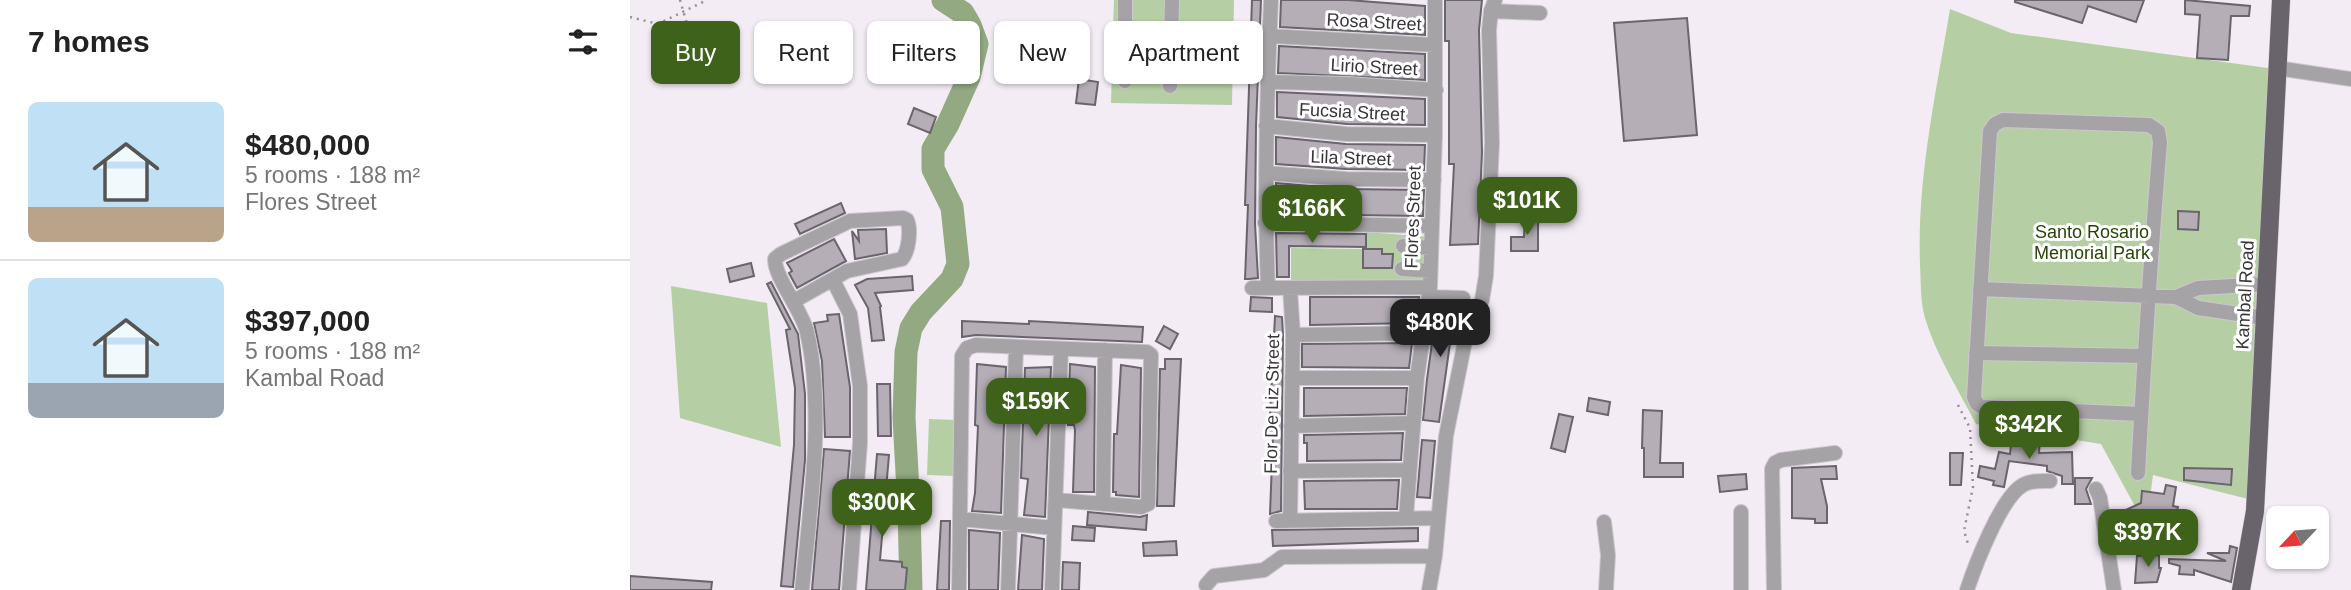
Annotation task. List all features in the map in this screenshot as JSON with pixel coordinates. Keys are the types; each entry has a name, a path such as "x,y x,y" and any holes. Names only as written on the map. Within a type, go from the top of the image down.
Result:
{"main road":[{"name":"Kambal Road","path":"2241,590 2255,512 2281,0"}],"street":[{"path":"1125,0 1125,21"},
{"path":"1170,86 1172,0"},
{"path":"1268,288 1265,223 1266,126 1271,0"},
{"name":"Flores Street","path":"1406,517 1417,378 1429,292 1436,90 1435,0"},
{"path":"1429,590 1435,556 1446,436 1466,337 1482,300 1486,276 1492,143 1489,30 1493,6 1540,13"},
{"name":"Rosa Street","path":"1269,36 1435,45"},
{"path":"2277,68 2351,79"},
{"name":"Lirio Street","path":"1268,82 1436,90"},
{"path":"2138,473 2160,142 2158,131 2149,125 2003,120 1995,124 1990,131 1973,397 1977,404 1983,407 2141,414"},
{"name":"Fucsia Street","path":"1266,126 1346,134 1435,135"},
{"name":"Lila Street","path":"1266,173 1346,179 1434,180"},
{"path":"794,301 847,271 902,258 906,255 910,225 907,220 849,221 775,259 774,267 794,301 807,331 815,390 814,443 802,590"},
{"path":"1265,223 1432,226"},
{"path":"1403,246 1431,248"},
{"path":"1402,269 1430,271"},
{"path":"833,280 849,314 860,386 860,443 849,590"},
{"path":"1980,289 2176,297 2198,288 2267,284"},
{"path":"1252,288 1429,292 1463,298"},
{"name":"Flor De Liz Street","path":"1290,288 1293,335 1290,471 1283,521 1406,517"},
{"path":"2176,297 2198,308 2265,318"},
{"path":"1293,335 1423,333"},
{"path":"958,590 962,356 967,348 976,345 1147,352 1151,355 1148,504 1141,507 1056,500"},
{"path":"1008,590 1016,348"},
{"path":"1052,590 1061,350"},
{"path":"1103,503 1105,350"},
{"path":"1976,353 2144,356"},
{"path":"1292,379 1417,378"},
{"path":"1291,426 1413,423"},
{"path":"1774,590 1772,469 1775,463 1781,460 1835,453"},
{"path":"1290,471 1409,470"},
{"path":"1967,590 1974,567 2012,495 2022,485 2033,481 2050,481"},
{"path":"2096,489 2100,498 2114,590"},
{"path":"1741,512 1741,590"},
{"path":"1406,517 1438,518"},
{"path":"960,519 1054,528"},
{"path":"1604,522 1608,555 1606,590"},
{"path":"1206,585 1214,576 1264,570 1282,557 1435,556"}],"path":[{"path":"680,0 687,21"},
{"path":"630,17 658,24 706,0"},
{"path":"1958,405 1970,428 1973,487 1964,531 1974,567"}],"green space":[{"path":"1114,0 1234,0 1234,21 1113,21"},
{"name":"Santo Rosario Memorial Park","path":"1950,9 2011,33 2275,69 2256,501 2153,475 2148,513 2137,510 2101,444 1976,424 1935,345 1925,318 1921,291 1920,232 1924,168"},
{"path":"1112,84 1232,84 1232,105 1111,103"},
{"path":"1366,232 1431,237 1425,283 1291,281 1291,248 1365,249"},
{"path":"671,286 767,303 781,447 680,418"},
{"path":"929,419 956,420 954,476 927,475"}],"building":[{"path":"1252,0 1261,0 1260,21 1251,21"},
{"path":"1281,0 1348,0 1425,6 1425,35 1280,27"},
{"path":"1445,0 1482,0 1479,30 1482,152 1478,244 1450,245 1454,164 1449,164 1449,41 1445,41"},
{"path":"2015,0 2144,0 2136,22 2088,6 2082,23"},
{"path":"2185,0 2250,6 2249,16 2231,16 2228,60 2197,58 2200,15 2185,14"},
{"path":"1687,18 1697,135 1624,141 1614,23"},
{"path":"1279,46 1425,54 1425,80 1278,73"},
{"path":"1098,82 1095,105 1076,103 1078,84"},
{"path":"1249,84 1258,84 1255,224 1258,278 1245,279 1248,205 1245,205"},
{"path":"1277,92 1425,99 1425,125 1347,124 1277,117"},
{"path":"914,108 936,117 930,133 908,124"},
{"path":"1276,137 1346,144 1425,145 1424,170 1346,169 1276,164"},
{"path":"1276,183 1346,189 1424,190 1423,216 1276,214"},
{"path":"841,203 845,213 800,234 795,224"},
{"path":"2178,211 2199,212 2198,230 2178,229"},
{"path":"1525,216 1538,216 1538,251 1511,251 1511,237 1524,237"},
{"path":"886,229 887,253 855,259 852,231 859,241 858,230"},
{"path":"1276,233 1366,234 1366,247 1289,246 1289,277 1277,277"},
{"path":"834,239 846,261 797,288 787,263"},
{"path":"1363,249 1382,249 1382,254 1393,254 1392,268 1363,268"},
{"path":"751,263 754,276 730,282 727,269"},
{"path":"912,276 913,290 875,293 881,306 884,340 872,341 868,308 855,285 867,279"},
{"path":"771,282 798,334 805,394 805,460 793,587 781,586 794,445 795,388 786,330 790,329 767,284"},
{"path":"1251,297 1272,298 1272,312 1250,311"},
{"path":"1310,297 1419,297 1415,323 1310,325"},
{"path":"1437,307 1465,307 1456,338 1451,336 1439,422 1423,420"},
{"path":"839,314 850,387 850,437 825,437 822,361 814,323 828,321 827,315"},
{"path":"1275,316 1282,317 1283,335 1281,511 1270,514 1273,435 1269,435"},
{"path":"962,321 1029,324 1029,321 1143,327 1142,342 976,335 962,337"},
{"path":"1164,326 1178,334 1170,349 1156,341"},
{"path":"1412,343 1409,368 1302,367 1302,344"},
{"path":"1165,359 1181,359 1174,506 1157,506 1160,369 1165,369"},
{"path":"977,364 1006,367 1001,513 972,511 978,426 975,425"},
{"path":"1070,364 1095,367 1094,492 1073,492 1075,430 1074,425 1068,425"},
{"path":"1121,365 1141,368 1139,497 1116,495 1116,492 1113,492 1114,434 1117,434"},
{"path":"1051,367 1045,517 1024,515 1028,479 1021,478 1025,368"},
{"path":"877,384 890,384 891,436 878,436"},
{"path":"1304,388 1407,388 1405,414 1304,416"},
{"path":"1589,398 1610,402 1608,415 1587,411"},
{"path":"1643,410 1662,411 1660,463 1683,463 1683,477 1644,477"},
{"path":"1559,414 1573,417 1565,452 1551,448"},
{"path":"1403,433 1401,460 1307,461 1304,435"},
{"path":"2012,435 2040,439 2039,453 2072,452 2073,484 2062,484 2062,476 2047,471 2047,466 2009,461 2004,487 1978,477 1980,466 1995,469 1999,452 2010,454"},
{"path":"1422,440 1435,441 1430,498 1417,497"},
{"path":"824,449 850,451 839,590 812,590"},
{"path":"1950,453 1963,453 1961,485 1950,485"},
{"path":"877,454 889,455 880,560 902,562 902,567 907,568 905,590 866,590"},
{"path":"1836,466 1837,479 1821,479 1827,506 1827,523 1815,523 1815,519 1792,518 1792,468"},
{"path":"2184,468 2232,469 2231,485 2184,480"},
{"path":"1746,474 1747,489 1720,492 1718,476"},
{"path":"2075,478 2092,478 2086,489 2091,504 2075,504"},
{"path":"1399,480 1397,509 1305,509 1304,481"},
{"path":"2166,485 2176,487 2173,506 2178,507 2170,537 2149,532 2142,535 2135,519 2117,527 2117,514 2141,503 2142,491 2164,494"},
{"path":"1088,512 1140,517 1147,515 1146,530 1087,525"},
{"path":"941,521 950,521 949,590 937,590"},
{"path":"1073,526 1095,528 1094,541 1072,540"},
{"path":"1418,528 1418,541 1273,546 1272,530"},
{"path":"969,530 1000,533 998,590 969,590"},
{"path":"1022,535 1044,539 1042,590 1018,590"},
{"path":"1176,541 1177,555 1144,556 1143,543"},
{"path":"2230,546 2237,548 2231,582 2194,570 2194,575 2179,574 2180,566 2169,563 2169,559 2226,561 2207,553 2229,553"},
{"path":"2159,555 2161,568 2157,582 2135,583 2137,556"},
{"path":"1063,562 1080,563 1079,590 1062,590"},
{"path":"630,576 712,582 711,590 630,590"}],"waterway":[{"path":"911,590 904,418 906,352 911,328 921,312 952,279 958,264 952,207 933,169 933,149 948,124 969,77 977,44 963,13 943,0"}]}
